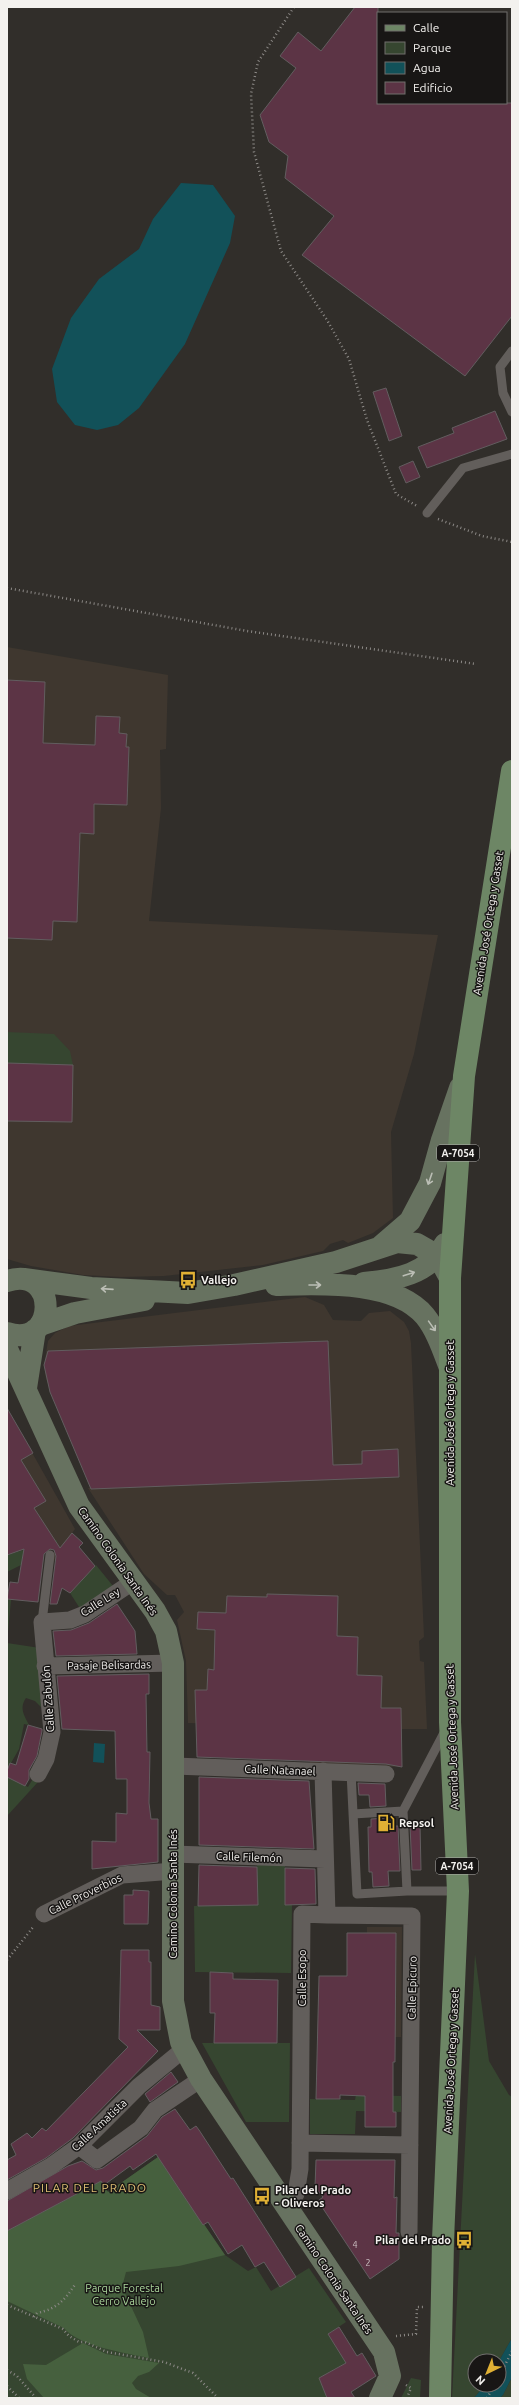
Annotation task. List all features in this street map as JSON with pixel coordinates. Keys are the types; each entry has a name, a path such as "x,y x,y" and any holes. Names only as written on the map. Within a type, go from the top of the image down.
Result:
{"main road":[{"name":"Avenida José Ortega y Gasset","path":"440,2398 442,2362 443,2240 458,1891 450,1722 450,1278 452,1229 464,1076 512,771"},
{"name":"Avenida José Ortega y Gasset","path":"380,1247 410,1221 430,1183 442,1140 464,1076"},
{"path":"234,1285 343,1285 385,1281 412,1274 426,1267 438,1256 452,1229"},
{"path":"7,1333 20,1335 74,1313 174,1293 234,1285 336,1262 397,1242 417,1244 438,1256 450,1278"},
{"path":"13,1278 90,1288 174,1293"},
{"path":"13,1278 37,1286 46,1300 47,1309 38,1328 26,1388"},
{"path":"343,1285 381,1291 408,1301 424,1315 436,1332 450,1370"},
{"name":"Camino Colonia Santa Inés","path":"7,1349 79,1506 155,1611 166,1631 173,1664 173,2002 180,2042 201,2079 384,2352 390,2376 380,2398"}],"street":[{"name":"Calle Ley","path":"42,1622 70,1620 85,1614 134,1581"},
{"name":"Calle Zabulón","path":"38,1774 46,1759 52,1732 42,1622"},
{"name":"Pasaje Belisardas","path":"45,1666 173,1664"},
{"name":"Calle Natanael","path":"174,1766 386,1774"},
{"path":"323,1771 327,1915"},
{"name":"Calle Filemón","path":"173,1862 325,1859"},
{"name":"Calle Proverbios","path":"44,1914 122,1875 173,1862"},
{"name":"Calle Esopo","path":"285,2205 296,2194 300,2169 302,1914 327,1915"},
{"name":"Calle Epicuro","path":"327,1915 412,1916 409,2232"},
{"name":"Calle Amatista","path":"7,2191 51,2166 79,2146 139,2086 184,2049"},
{"path":"79,2146 98,2160 141,2128 155,2110 201,2079"},
{"path":"300,2143 410,2145"}],"lane":[{"path":"512,351 500,367 503,393 512,412"},
{"path":"428,513 464,468 512,454"},
{"path":"42,1622 50,1555"},
{"path":"407,1892 403,1811 450,1722"},
{"path":"351,1772 356,1894 458,1891"},
{"path":"353,1814 403,1811"}],"path":[{"path":"294,7 258,62 251,94 254,152 281,251 327,320 349,359 367,420 396,494 440,520 482,536 512,542"},
{"path":"7,588 247,631 476,664"},
{"path":"7,1960 44,1914"},
{"path":"34,2317 37,2313 51,2310 64,2302 76,2283"},
{"path":"7,2304 63,2329 69,2336 79,2342 85,2342 107,2352 164,2362 193,2373 218,2398"},
{"path":"393,2339 398,2335 416,2334 417,2307 429,2307"},
{"path":"507,2361 512,2351"},
{"path":"7,2370 17,2376 36,2398"},
{"path":"7,2386 19,2398"}],"shaded area":[{"path":"7,647 168,675 166,749 160,750 161,808 149,921 438,935 414,1054 391,1132 393,1218 373,1233 348,1243 343,1240 330,1244 323,1251 263,1265 164,1276 121,1277 83,1275 31,1266 7,1259"},
{"path":"305,1297 324,1305 333,1320 361,1321 369,1313 390,1311 404,1322 409,1331 411,1343 424,1637 419,1641 420,1661 424,1662 427,1729 400,1729 402,1767 310,1764 309,1726 188,1723 186,1661 177,1620 184,1612 175,1595 167,1595 144,1574 88,1488 90,1488 46,1379 44,1365 48,1341 55,1333 69,1326"},
{"path":"7,1408 75,1529 58,1553 52,1566 55,1548 22,1550 7,1555"},
{"path":"367,1927 402,1927 401,2037 368,2037 356,1968 347,1968 347,1933 367,1933"}],"green space":[{"path":"7,1032 54,1034 70,1051 73,1065 7,1063"},
{"path":"57,1540 55,1548 7,1572 7,1555"},
{"path":"96,1565 113,1586 81,1610 70,1593"},
{"path":"7,1599 11,1600 7,1643"},
{"path":"7,1643 40,1648 42,1708 35,1701 26,1698 23,1705 23,1712 29,1725 24,1724 19,1749 7,1770"},
{"path":"7,1776 28,1787 34,1777 38,1782 7,1816"},
{"path":"285,1864 285,1905 292,1905 291,1973 195,1972 194,1906 257,1905 257,1865"},
{"path":"475,1954 489,2061 509,2095 512,2097 512,2338 504,2353 467,2353 467,2393 478,2393 474,2398 452,2398"},
{"path":"202,2043 290,2043 289,2122 246,2122"},
{"path":"356,2095 401,2096 401,2112 356,2111 355,2134 310,2134 310,2099 355,2100"},
{"name":"Parque Forestal Cerro Vallejo","path":"158,2157 225,2255 248,2271 256,2267 271,2291 309,2268 346,2322 328,2334 347,2362 319,2378 327,2398 7,2398 7,2231 101,2181 108,2192"},
{"path":"158,2157 225,2255 179,2266 126,2272 122,2287 143,2332 149,2358 103,2348 80,2340 64,2328 7,2301 7,2231 101,2181 108,2192"},
{"path":"83,2343 106,2354 159,2363 149,2372 138,2376 132,2383 136,2389 151,2398 44,2398 27,2379 23,2364 46,2365"},
{"path":"512,2377 512,2398 500,2398 504,2393 507,2393 507,2387"},
{"path":"411,2378 421,2380 420,2398 401,2398"}],"water":[{"path":"181,183 213,185 235,216 230,243 185,344 139,408 118,425 97,430 75,425 57,402 52,369 71,318 99,279 139,249 153,219"},
{"path":"94,1743 105,1744 104,1763 93,1762"},
{"path":"512,2338 512,2377 507,2387 507,2353 504,2353"},
{"path":"478,2393 504,2393 500,2398 474,2398"}],"building":[{"path":"355,7 378,7 377,104 512,103 512,316 465,376 302,255 334,216 285,178 288,156 269,142 260,115 296,68 280,56 298,32 321,51"},
{"path":"386,388 402,436 389,441 373,392"},
{"path":"495,411 507,439 427,468 418,447 454,433 452,428"},
{"path":"413,461 420,477 406,483 399,467"},
{"path":"7,680 45,682 43,743 95,745 96,716 120,717 119,733 127,734 126,747 129,747 127,805 94,804 94,834 80,833 77,922 53,921 52,940 7,938"},
{"path":"7,1063 73,1065 72,1122 7,1121"},
{"path":"328,1341 333,1465 362,1464 362,1451 398,1449 399,1477 91,1489 50,1392 44,1365 48,1351"},
{"path":"7,1408 33,1453 21,1460 46,1501 34,1508 60,1548 72,1533 83,1543 79,1547 95,1566 70,1593 62,1588 57,1604 50,1604 56,1556 54,1550 50,1549 44,1554 38,1602 7,1599 10,1582 18,1583 24,1549 7,1555"},
{"path":"267,1594 338,1596 337,1636 358,1637 357,1675 382,1676 381,1708 401,1708 402,1767 386,1764 197,1757 195,1690 207,1690 208,1669 214,1670 215,1630 197,1629 198,1612 226,1613 227,1596 267,1597"},
{"path":"117,1604 135,1631 137,1654 56,1656 53,1631 71,1630 89,1623"},
{"path":"149,1674 149,1694 146,1694 147,1752 150,1752 149,1803 151,1819 158,1819 158,1862 92,1869 92,1841 116,1842 116,1813 127,1814 127,1779 116,1779 115,1731 62,1729 57,1676"},
{"path":"28,1725 42,1729 42,1731 37,1756 29,1770 29,1779 25,1786 7,1777 7,1771 10,1763 16,1765"},
{"path":"199,1777 309,1781 314,1849 199,1845"},
{"path":"358,1783 385,1784 386,1806 370,1807 369,1795 359,1795"},
{"path":"386,1818 386,1826 398,1826 400,1871 388,1871 389,1886 373,1887 372,1872 369,1872 368,1827 371,1827 371,1819"},
{"path":"410,1825 420,1825 421,1870 412,1870"},
{"path":"199,1865 257,1867 258,1905 198,1906"},
{"path":"285,1868 315,1869 316,1904 285,1905"},
{"path":"133,1890 149,1891 148,1924 124,1924 124,1895 133,1895"},
{"path":"347,1933 396,1933 393,2112 396,2112 396,2127 365,2127 365,2096 340,2095 340,2099 316,2099 319,1976 347,1976"},
{"path":"121,1950 149,1950 149,1962 151,1962 151,2005 160,2007 160,2030 137,2030 158,2051 73,2138 46,2158 7,2180 7,2160 16,2155 11,2144 27,2133 32,2138 42,2128 46,2131 128,2047 119,2039"},
{"path":"210,1972 233,1973 233,1979 278,1980 277,2043 214,2043 215,2013 210,2013"},
{"path":"171,2072 178,2082 150,2102 145,2094"},
{"path":"175,2109 190,2130 196,2126 199,2130 231,2179 233,2178 296,2277 280,2287 264,2262 255,2267 242,2245 228,2254 208,2222 203,2225 156,2154 133,2170 130,2166 104,2185 101,2181 7,2231 7,2201 68,2166 82,2161 96,2170 103,2168 147,2136 162,2117"},
{"path":"316,2160 395,2160 394,2198 397,2197 396,2233 399,2233 399,2259 370,2279 318,2201 323,2197 315,2187"},
{"path":"339,2327 357,2356 362,2353 376,2376 351,2392 355,2398 327,2398 319,2378 346,2363 328,2334"}],"place":[{"name":"Vallejo","path":"188,1280"},
{"name":"Repsol","path":"386,1823"},
{"name":"Pilar del Prado - Oliveros","path":"262,2196"},
{"name":"Pilar del Prado","path":"464,2240"}],"district":[{"name":"PILAR DEL PRADO","path":"90,2187"}]}
